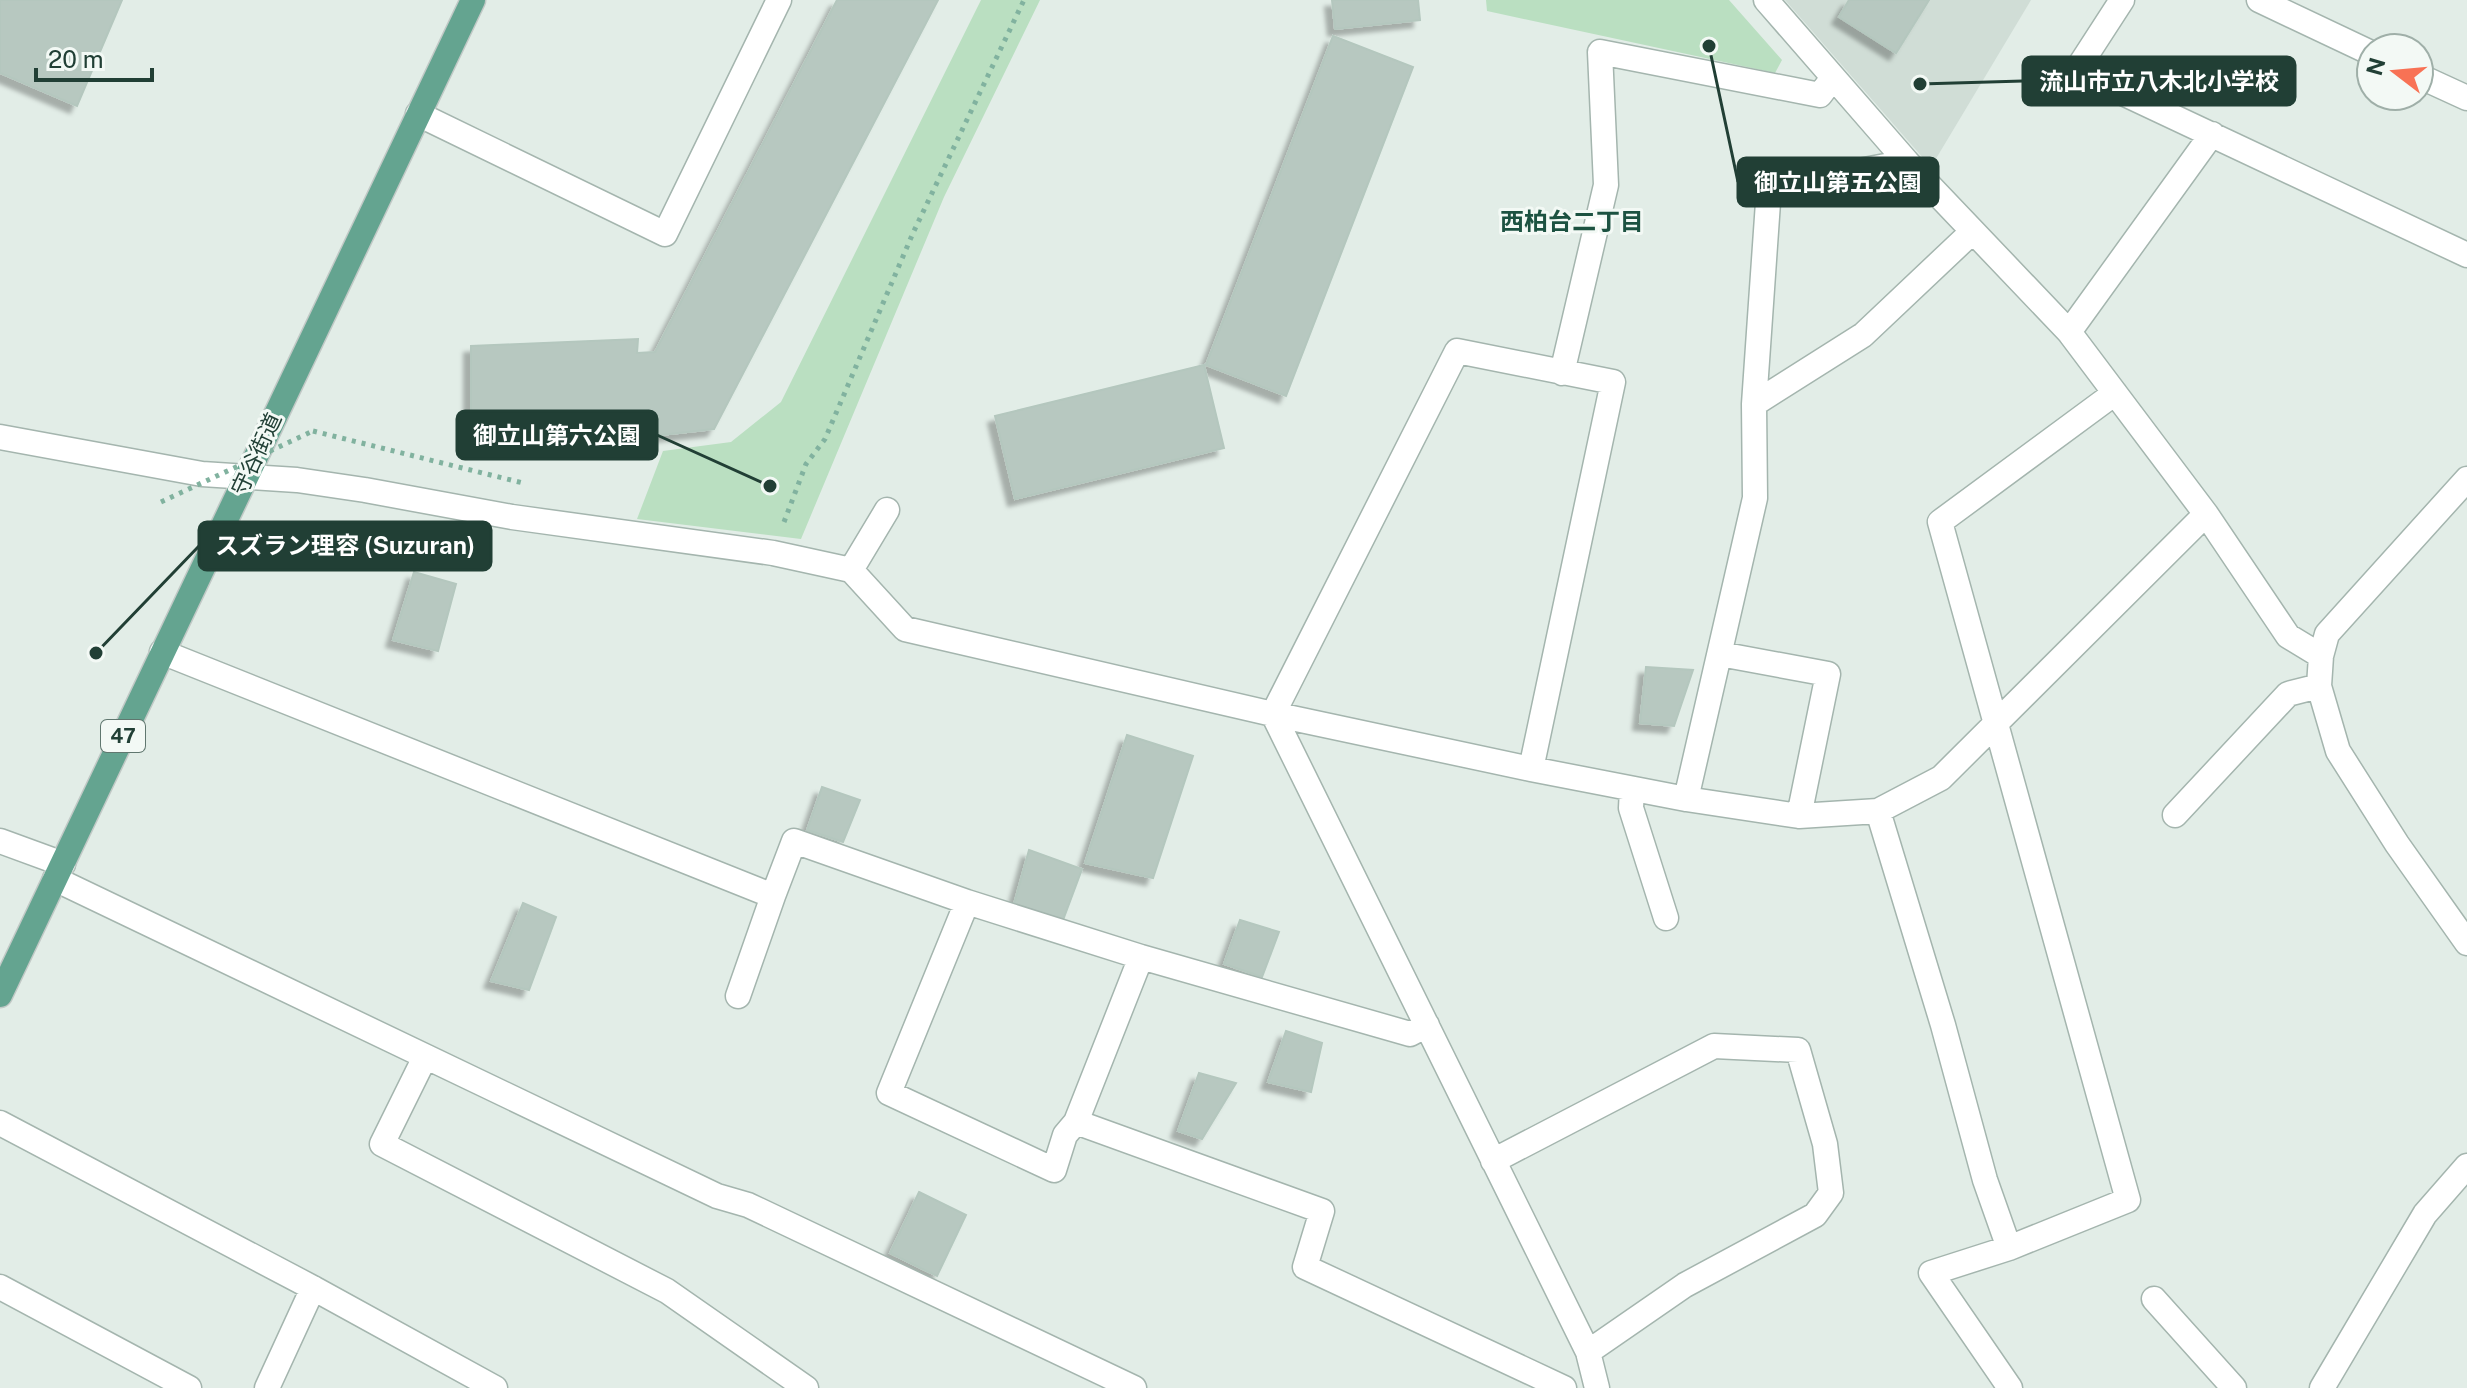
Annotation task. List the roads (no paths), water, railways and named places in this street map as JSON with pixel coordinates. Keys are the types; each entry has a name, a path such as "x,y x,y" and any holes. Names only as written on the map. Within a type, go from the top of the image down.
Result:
{"main road":[{"name":"守谷街道","path":"0,995 473,0"}],"street":[{"path":"418,114 665,234 779,0"},
{"path":"1766,0 1907,162 2069,332 2206,514 2288,636 2321,656"},
{"path":"2122,0 2076,71 2467,255"},
{"path":"2259,0 2355,45"},
{"path":"1562,373 1606,185 1600,52 1820,95 1832,79"},
{"path":"2435,83 2467,98"},
{"path":"2069,332 2212,134"},
{"path":"1686,799 1755,498 1754,404 1769,188 1907,162"},
{"path":"1754,404 1863,335 1972,232"},
{"path":"1273,714 1457,351 1613,382 1531,769"},
{"path":"2010,1388 1931,1273 2009,1248 2128,1200 1940,522 2115,393"},
{"path":"0,437 202,474 338,486 540,521 773,553 851,570 905,629 1273,714 1531,769 1686,799 1799,816 1878,811 1941,778 2206,514"},
{"path":"2467,479 2327,634 2321,656 2319,686 2338,751 2397,844 2459,918 2467,943"},
{"path":"851,570 887,510"},
{"path":"162,652 773,896"},
{"path":"1720,654 1828,674 1799,816"},
{"path":"2175,815 2288,694 2319,686"},
{"path":"1273,714 1588,1352 1597,1388"},
{"path":"1632,789 1631,808 1666,918"},
{"path":"1878,811 1943,1025 1985,1180 2009,1248"},
{"path":"0,841 425,1057 717,1196 748,1205 1102,1381 1134,1388"},
{"path":"738,996 794,841 967,902 1141,957 1410,1034 1427,1025"},
{"path":"967,902 889,1093 1054,1170 1065,1135 1076,1122 1141,957"},
{"path":"1493,1161 1714,1046 1798,1050 1825,1144 1831,1193 1815,1215 1685,1285 1588,1352"},
{"path":"425,1057 382,1144 667,1291 806,1388"},
{"path":"1076,1122 1322,1211 1305,1267 1564,1388"},
{"path":"0,1123 495,1388"},
{"path":"2322,1388 2425,1214 2467,1166"},
{"path":"0,1287 189,1388"},
{"path":"267,1388 313,1288"},
{"path":"2154,1299 2234,1388"}],"place":[{"name":"御立山第五公園","path":"1709,46"},
{"name":"流山市立八木北小学校","path":"1920,84"},
{"name":"御立山第六公園","path":"770,486"},
{"name":"スズラン理容 (Suzuran)","path":"96,653"}],"district":[{"name":"西柏台二丁目","path":"1572,221"}]}
